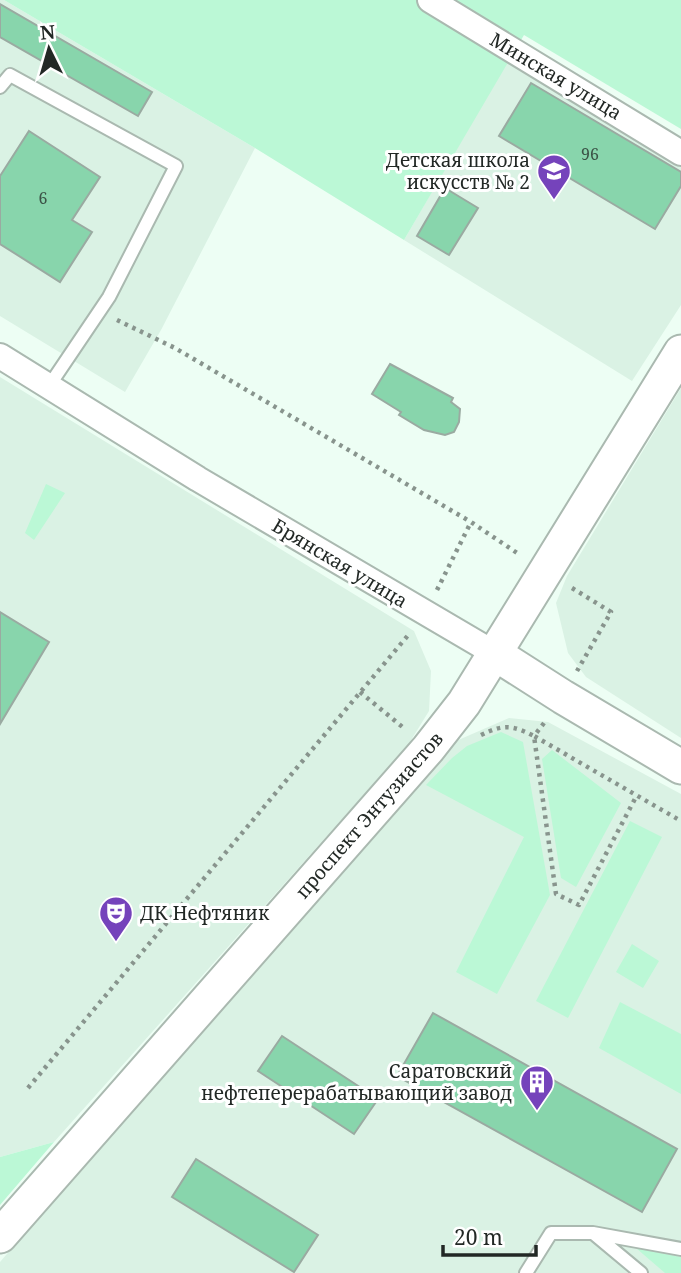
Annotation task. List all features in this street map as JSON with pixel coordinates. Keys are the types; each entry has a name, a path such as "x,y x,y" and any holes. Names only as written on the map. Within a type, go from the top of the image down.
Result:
{"street":[{"name":"Минская улица","path":"430,0 681,153"},
{"name":"проспект Энтузиастов","path":"0,1236 428,749 464,703 681,352"},
{"name":"Брянская улица","path":"0,356 198,479 681,766"}],"lane":[{"path":"0,87 10,75 176,166 109,297 48,386"},
{"path":"526,1273 551,1233 593,1233 681,1249"},
{"path":"593,1233 641,1273"}],"path":[{"path":"99,312 175,348 471,522"},
{"path":"360,692 428,749"},
{"path":"478,737 497,727 516,727 534,736 556,894 579,905 637,795"}],"shaded area":[{"path":"0,0 255,148 161,330 125,392 0,316"},
{"name":"Детская школа искусств № 2","path":"507,62 681,162 681,305 632,381 404,240"},
{"name":"ДК Нефтяник","path":"0,377 414,631 431,671 429,711 408,745 54,1142 0,1157"},
{"path":"681,388 681,738 586,677 568,653 556,603 567,576"},
{"name":"Саратовский нефтеперерабатывающий завод","path":"509,718 548,722 681,794 681,1273 0,1273 0,1262 420,776 456,741"}],"green space":[{"path":"4,0 681,0 681,129 524,35 404,240 255,148"},
{"path":"46,484 65,493 34,540 25,533"},
{"path":"501,732 523,742 550,895 497,994 456,972 524,837 426,785 467,746"},
{"path":"552,750 621,803 576,887 561,878 542,759"},
{"path":"630,821 662,837 568,1018 536,1001"},
{"path":"632,944 659,961 643,988 616,972"},
{"path":"620,1002 681,1034 681,1094 599,1048"},
{"path":"54,1142 0,1205 0,1157"},
{"path":"636,1248 681,1257 681,1273 665,1273"}],"building":[{"path":"0,4 152,92 138,116 0,37"},
{"path":"531,83 681,172 681,186 655,229 499,136"},
{"path":"29,131 100,177 72,220 92,232 60,282 0,244 0,176"},
{"path":"445,188 478,208 449,255 417,236"},
{"path":"390,364 453,398 451,402 460,409 459,422 454,432 445,435 424,430 372,394"},
{"path":"0,612 49,642 0,724"},
{"name":"Саратовский нефтеперерабатывающий завод","path":"433,1013 677,1149 642,1212 397,1076"},
{"path":"282,1036 378,1099 354,1134 258,1071"},
{"path":"196,1159 318,1235 294,1272 172,1197"}],"place":[{"name":"Детская школа искусств № 2","path":"554,201"},
{"name":"ДК Нефтяник","path":"116,943"},
{"name":"Саратовский нефтеперерабатывающий завод","path":"537,1112"}]}
